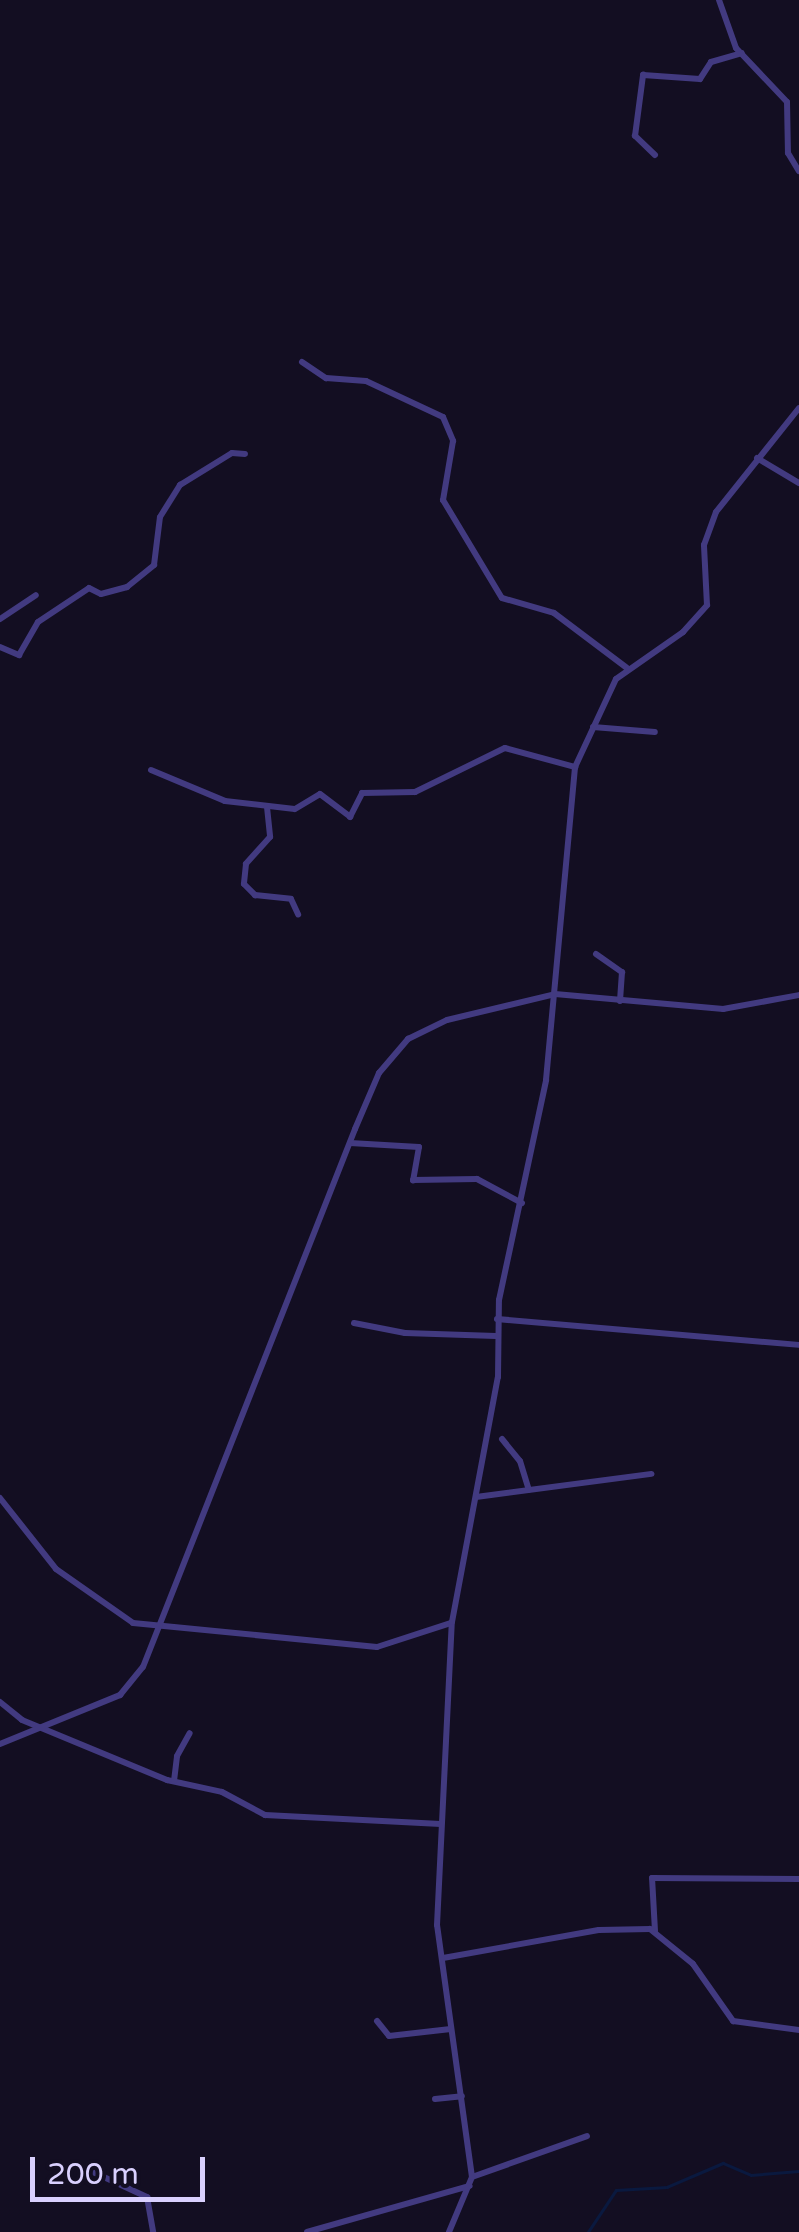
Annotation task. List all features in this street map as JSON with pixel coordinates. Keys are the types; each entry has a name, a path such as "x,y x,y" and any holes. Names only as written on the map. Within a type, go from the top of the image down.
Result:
{"street":[{"path":"719,0 742,54 784,96 788,153 799,171"},
{"path":"655,156 635,136 643,75 700,79 712,62 742,54"},
{"path":"302,362 326,378 366,382 442,417 453,441 443,500 502,598 554,613 627,668"},
{"path":"449,2232 472,2177 437,1924 452,1622 498,1377 498,1319 522,1203 556,994 575,768 627,668 683,632 706,604 708,532 726,496 799,408"},
{"path":"0,646 19,655 38,622 89,588 107,594 127,588 154,564 160,517 180,485 218,460 245,454"},
{"path":"757,458 799,483"},
{"path":"0,619 36,595"},
{"path":"593,728 654,732"},
{"path":"151,770 196,784 212,799 268,807 295,809 320,794 350,817 362,793 415,792 505,748 575,768"},
{"path":"268,807 270,837 246,864 244,884 254,895 291,899 298,914"},
{"path":"596,954 622,972 620,1001"},
{"path":"0,1744 120,1695 162,1630 349,1144 380,1073 408,1039 447,1020 556,994 723,1008 799,995"},
{"path":"349,1144 418,1147 413,1180 480,1180 522,1203"},
{"path":"498,1319 716,1342 799,1344"},
{"path":"354,1323 405,1333 496,1336"},
{"path":"502,1439 520,1461 529,1490"},
{"path":"476,1497 651,1474"},
{"path":"0,1498 76,1587 133,1623 162,1630 271,1634 377,1647 452,1622"},
{"path":"0,1702 43,1727 174,1781 213,1789 276,1817 441,1824"},
{"path":"174,1781 177,1756 190,1733"},
{"path":"654,1931 652,1878 799,1879"},
{"path":"443,1958 599,1930 654,1931 693,1964 733,2021 799,2030"},
{"path":"377,2021 389,2036 451,2029"},
{"path":"435,2098 462,2096"},
{"path":"472,2177 587,2136"},
{"path":"93,2172 147,2197 153,2232"},
{"path":"307,2232 470,2186"}],"waterway":[{"path":"588,2232 616,2190 667,2187 723,2163 751,2175 799,2171"}]}
